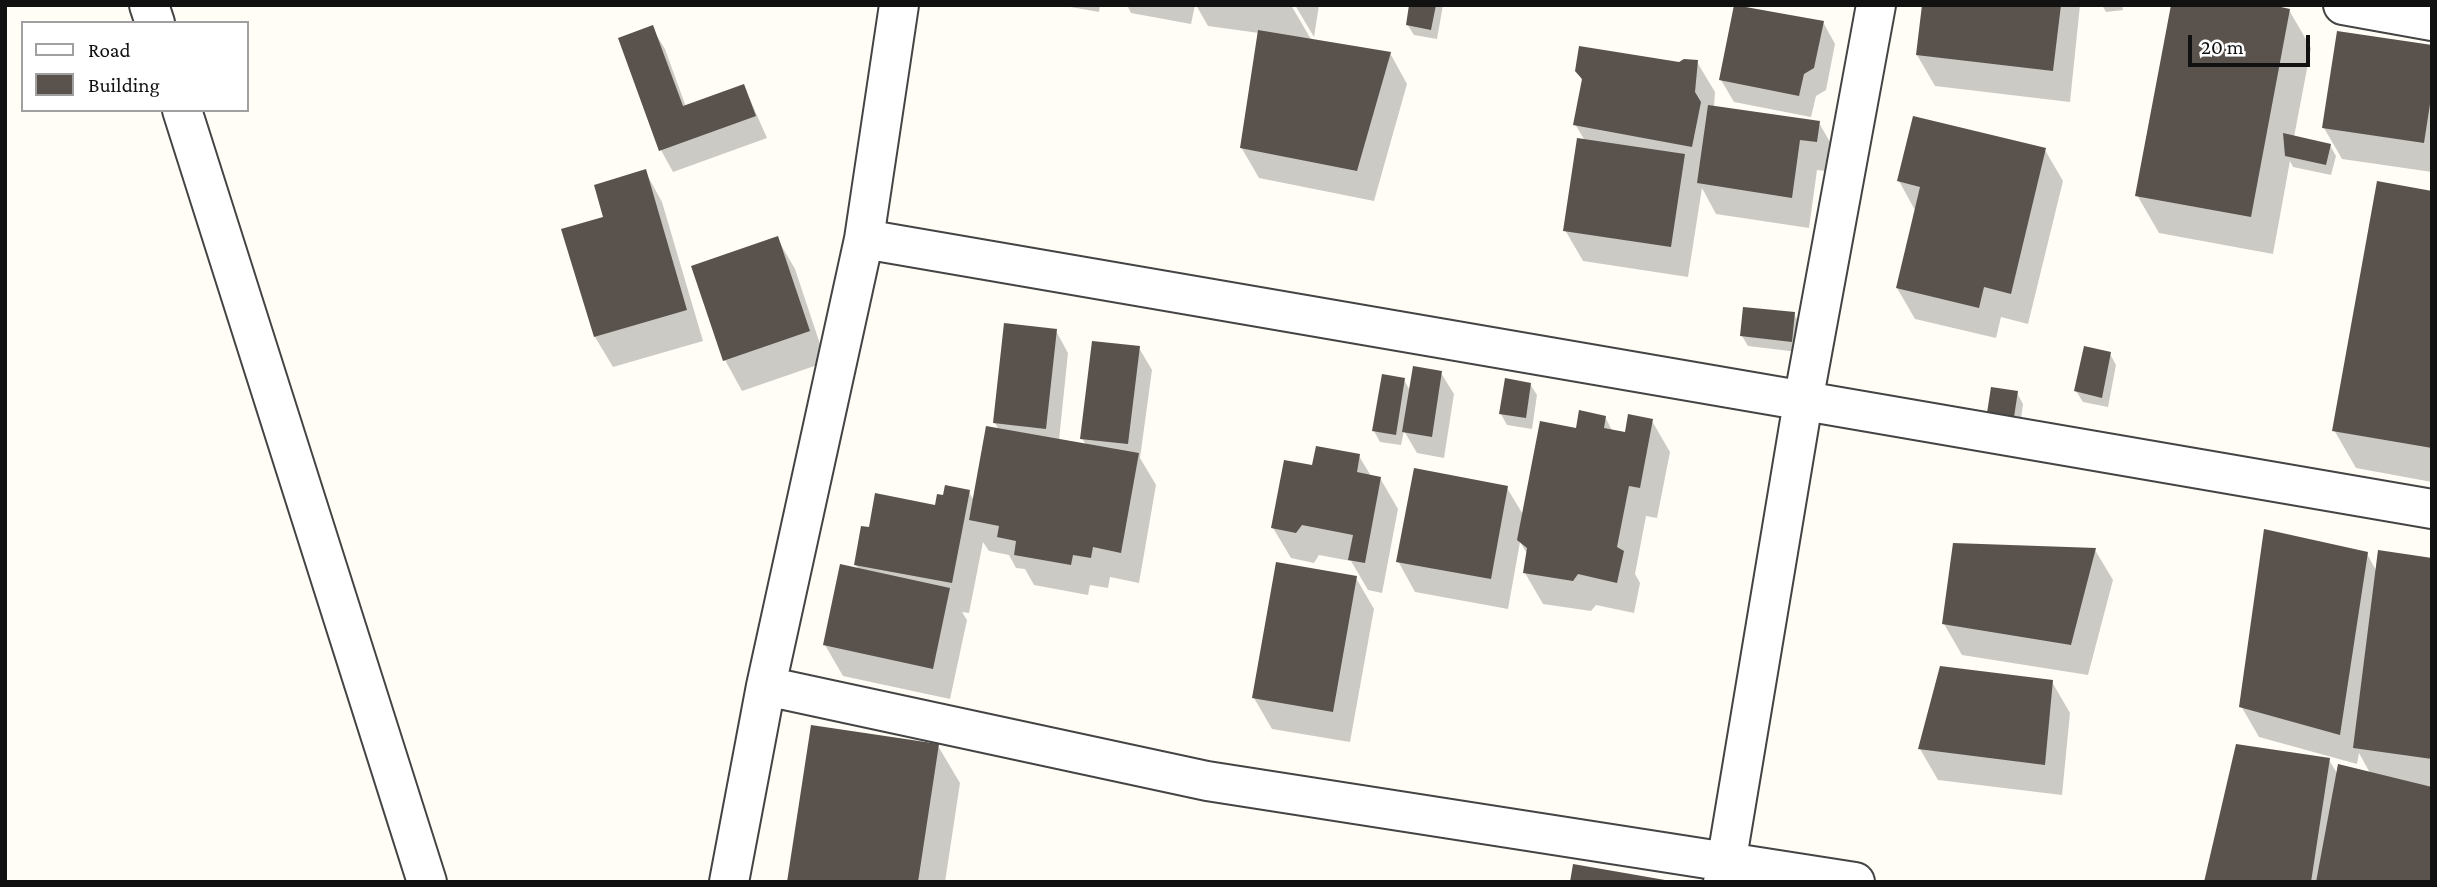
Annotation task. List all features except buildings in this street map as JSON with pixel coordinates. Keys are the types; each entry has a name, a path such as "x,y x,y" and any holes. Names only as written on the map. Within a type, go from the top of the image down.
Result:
{"street":[{"path":"729,882 766,686 864,239 899,5"},
{"path":"1725,871 1803,402 1876,5"},
{"path":"2343,5 2432,21"},
{"path":"183,112 427,882"},
{"path":"864,239 2432,509"},
{"path":"766,686 1207,781 1725,871 1855,882"}]}
